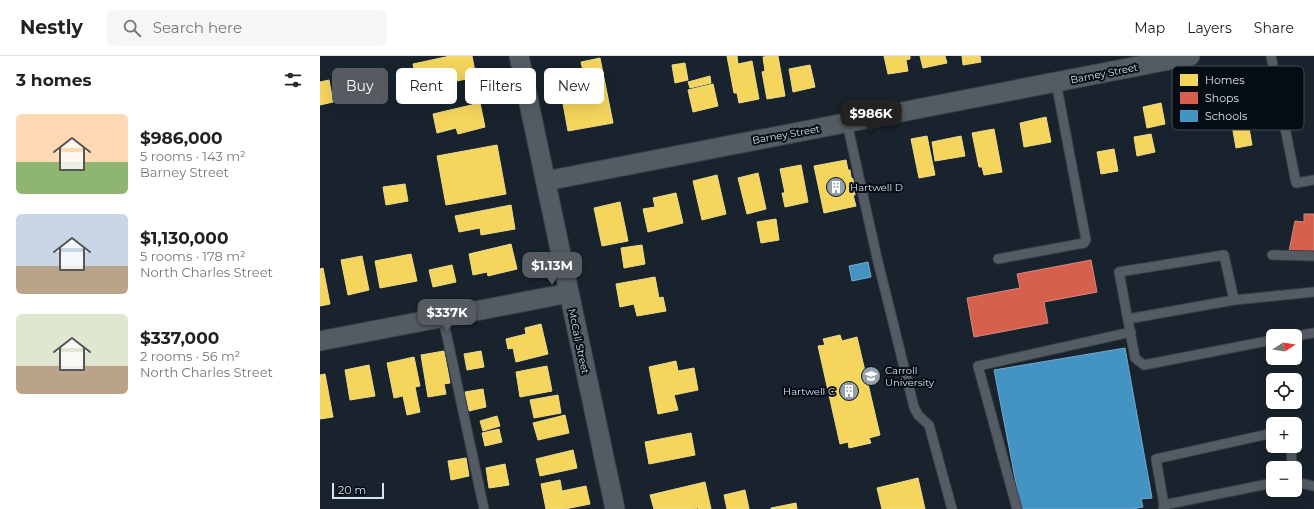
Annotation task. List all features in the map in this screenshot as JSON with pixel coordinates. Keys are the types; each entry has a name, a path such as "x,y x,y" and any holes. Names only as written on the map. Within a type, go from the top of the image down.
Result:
{"street":[{"name":"McCall Street","path":"519,56 615,509"},
{"name":"Barney Street","path":"546,181 1190,56"},
{"path":"320,341 569,293"}],"lane":[{"path":"1271,56 1273,66"},
{"path":"998,259 1084,243 1086,240 1056,82"},
{"path":"847,123 877,258 914,407 918,415 929,425 952,509"},
{"path":"1286,130 1296,183 1314,180"},
{"path":"1234,300 1224,255 1119,272 1135,358 1144,364 1266,341"},
{"path":"1272,255 1314,256"},
{"path":"1128,319 1234,300 1314,292"},
{"path":"443,318 484,509"},
{"path":"1017,509 978,366 1131,332"},
{"path":"1302,335 1314,333"},
{"path":"1266,435 1156,460 1164,508 1266,485"},
{"path":"1302,483 1314,486"}],"building: Homes":[{"path":"450,56 472,56 474,68 465,68 465,79 457,81 457,68 414,68 413,64"},
{"path":"727,56 737,56 738,64 752,61 759,99 739,103 737,93 734,93"},
{"path":"778,56 785,96 767,99 762,72 765,71 763,57"},
{"path":"884,56 910,56 910,59 906,60 908,71 888,74"},
{"path":"920,56 945,56 947,63 923,68"},
{"path":"962,56 980,56 981,62 963,65"},
{"path":"600,58 602,68 582,68 581,62"},
{"path":"685,63 688,80 675,83 672,65"},
{"path":"810,65 815,87 793,92 789,69"},
{"path":"710,76 711,83 690,88 688,82"},
{"path":"604,78 613,123 568,131 563,104 604,104"},
{"path":"329,80 332,102 320,105 320,82"},
{"path":"713,84 718,106 693,112 688,90"},
{"path":"1161,103 1165,124 1147,128 1143,107"},
{"path":"480,104 485,127 458,134 456,128 437,133 433,114"},
{"path":"1046,117 1051,142 1024,147 1020,123"},
{"path":"994,129 1002,172 984,175 982,167 979,167 972,133"},
{"path":"1233,130 1249,130 1252,145 1236,148"},
{"path":"1151,134 1155,152 1137,156 1134,137"},
{"path":"927,136 935,175 919,178 911,139"},
{"path":"961,136 965,156 935,161 932,142"},
{"path":"497,145 506,194 446,205 437,156"},
{"path":"1114,149 1118,171 1101,174 1097,152"},
{"name":"Hartwell D","path":"846,160 848,170 850,170 851,177 853,179 855,195 853,195 856,206 824,213 814,166"},
{"path":"801,165 808,202 785,207 782,193 785,193 780,169"},
{"path":"758,173 766,209 747,214 738,178"},
{"path":"717,175 726,214 702,220 693,181"},
{"path":"405,184 408,201 386,205 383,187"},
{"path":"676,193 683,223 648,232 643,209 655,207 653,198"},
{"path":"620,202 628,241 602,246 594,208"},
{"path":"511,205 515,229 481,235 480,228 459,232 455,216"},
{"path":"776,219 779,240 761,243 757,222"},
{"path":"511,244 517,269 488,276 487,272 473,275 469,254"},
{"path":"642,245 645,264 624,268 621,248"},
{"path":"411,254 417,281 380,288 375,261"},
{"path":"362,256 369,290 348,295 341,260"},
{"path":"452,265 456,282 433,287 429,270"},
{"path":"323,268 330,304 320,306 320,269"},
{"path":"655,277 659,298 663,297 666,311 637,316 634,304 620,307 616,284"},
{"path":"541,324 548,354 516,362 513,348 508,349 506,339 526,334 525,328"},
{"name":"Hartwell C","path":"840,335 842,341 857,337 880,435 869,438 871,443 849,448 848,442 840,444 818,346 825,345 823,339"},
{"path":"444,351 450,383 444,384 446,394 428,397 421,355"},
{"path":"481,351 484,367 467,370 464,354"},
{"path":"414,357 420,386 415,387 420,412 407,415 403,396 394,398 387,363"},
{"path":"676,361 678,371 694,368 698,390 674,395 678,410 658,414 649,367"},
{"path":"369,365 375,396 350,400 345,370"},
{"path":"547,366 552,391 520,397 516,372"},
{"path":"325,374 333,417 320,419 320,375"},
{"path":"483,389 486,407 469,411 465,392"},
{"path":"558,395 561,413 534,418 530,400"},
{"path":"565,415 569,433 538,440 533,423"},
{"path":"497,416 500,426 483,431 480,421"},
{"path":"499,429 502,442 485,446 482,433"},
{"path":"691,433 695,455 649,464 645,442"},
{"path":"573,450 577,468 540,476 536,459"},
{"path":"466,458 469,476 451,480 448,461"},
{"path":"505,464 509,485 489,488 486,468"},
{"path":"918,478 925,509 882,509 877,488"},
{"path":"560,480 562,491 586,486 590,504 565,509 546,509 541,484"},
{"path":"705,482 711,509 654,509 650,495"},
{"path":"745,490 749,509 727,509 724,495"},
{"path":"796,503 797,509 771,509 771,508"}],"building: Shops":[{"path":"1304,214 1314,214 1314,252 1289,251 1295,221 1304,222"},
{"path":"1091,260 1097,292 1044,302 1048,323 974,337 967,298 1020,288 1017,274"}],"building: Schools":[{"path":"868,262 871,277 852,281 849,266"},
{"path":"1125,348 1152,498 1141,499 1143,507 1132,509 1021,509 994,370"}],"place":[{"name":"Hartwell D","path":"836,187"},
{"name":"Carroll University","path":"871,376"},
{"name":"Hartwell C","path":"849,391"}]}
